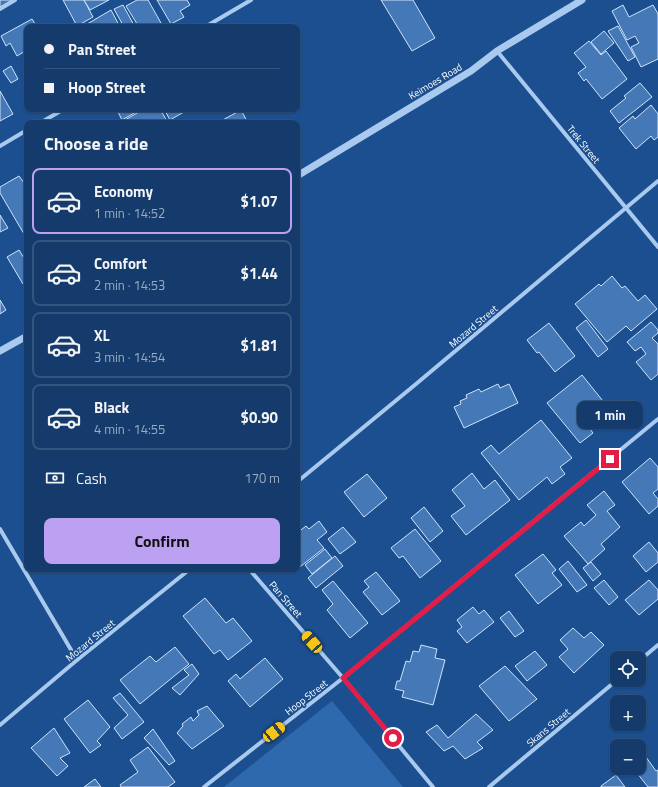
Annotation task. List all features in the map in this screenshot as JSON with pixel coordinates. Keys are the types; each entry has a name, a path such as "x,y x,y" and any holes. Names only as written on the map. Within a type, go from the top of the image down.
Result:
{"street":[{"path":"0,9 15,0"},
{"path":"210,24 251,0"},
{"name":"Keimoes Road","path":"300,174 471,70 497,51 582,0"},
{"name":"Trek Street","path":"497,51 658,247"},
{"path":"45,120 59,112"},
{"path":"0,146 24,132"},
{"name":"Mozard Street","path":"300,480 658,181"},
{"path":"0,351 24,338"},
{"name":"Hoop Street","path":"204,787 343,678 658,419"},
{"path":"0,529 24,570"},
{"path":"25,572 77,660"},
{"name":"Mozard Street","path":"0,725 77,660 186,572"},
{"name":"Pan Street","path":"252,572 343,678 433,787"},
{"path":"646,655 658,646"},
{"name":"Skans Street","path":"488,787 610,686"}],"shaded area":[{"path":"332,701 403,787 224,787"}],"building":[{"path":"0,0 12,0 0,7"},
{"path":"63,0 84,0 93,17 81,24 76,24"},
{"path":"84,0 109,0 90,10"},
{"path":"137,0 148,0 161,23 137,24 126,6"},
{"path":"157,0 187,0 190,5 180,11 184,17 171,24"},
{"path":"381,0 413,0 435,38 412,51"},
{"path":"123,5 133,24 122,24 114,9"},
{"path":"623,5 629,17 653,5 658,14 658,59 641,67 631,47 639,43 635,36 627,40 612,11"},
{"path":"111,10 118,24 87,24"},
{"path":"32,19 35,24 24,24 24,52 17,56 10,43 6,46 1,36"},
{"path":"618,26 635,57 628,61 608,31"},
{"path":"604,31 614,43 601,54 591,42"},
{"path":"589,41 601,55 606,51 627,79 602,99 586,79 584,81 578,73 586,67 574,53"},
{"path":"11,66 18,79 11,83 3,71"},
{"path":"640,83 652,97 619,123 610,111 626,98 624,96"},
{"path":"0,91 13,114 0,121"},
{"path":"651,105 658,114 658,137 654,140 651,136 636,149 619,128 633,116 635,119"},
{"path":"118,112 136,112 122,120"},
{"path":"139,112 162,112 166,120 125,120"},
{"path":"166,112 184,112 170,120"},
{"path":"237,112 242,112 246,120 223,120"},
{"path":"19,176 24,183 24,234 0,193 0,187"},
{"path":"0,215 8,228 0,232"},
{"path":"19,250 24,258 24,284 23,284 7,257"},
{"path":"612,276 622,288 625,286 638,301 645,295 657,309 631,331 626,326 607,342 575,304 599,284 601,286"},
{"path":"0,300 6,310 0,314"},
{"path":"586,320 608,349 598,357 576,328"},
{"path":"651,322 658,330 658,333 652,338 658,344 658,374 651,380 636,362 646,354 641,347 635,351 627,342"},
{"path":"549,323 575,356 555,372 527,340"},
{"path":"582,375 611,411 590,429 593,433 580,443 547,403"},
{"path":"498,384 500,388 509,384 518,403 464,428 454,407 461,404 460,401 467,398 466,395 479,389 481,392"},
{"path":"541,420 572,458 560,467 565,474 552,484 547,477 519,500 481,453 491,445 499,454"},
{"path":"650,458 658,467 658,489 653,493 658,499 658,506 649,514 622,482"},
{"path":"472,473 484,489 495,480 510,500 466,535 451,516 465,506 452,490"},
{"path":"367,474 387,498 364,517 344,492"},
{"path":"604,491 615,505 607,511 620,527 601,544 605,549 588,564 564,536 581,522 584,526 596,515 587,505"},
{"path":"424,507 443,531 430,542 411,518"},
{"path":"319,521 327,532 317,540 324,548 300,567 300,531 306,526 309,529"},
{"path":"343,527 356,542 340,554 328,539"},
{"path":"415,529 441,561 420,578 403,556 399,558 391,548"},
{"path":"649,542 658,553 658,562 646,572 633,556"},
{"path":"325,549 332,558 312,574 305,565"},
{"path":"543,554 556,570 552,573 562,585 538,604 515,575"},
{"path":"335,556 343,566 316,588 308,578"},
{"path":"568,561 587,585 577,592 559,569"},
{"path":"591,562 601,574 593,581 583,568"},
{"path":"376,572 400,601 382,615 363,592 369,587 364,581"},
{"path":"604,580 618,597 609,605 594,588"},
{"path":"649,580 658,590 658,599 639,615 625,600"},
{"path":"333,581 368,623 350,638 327,610 333,604 322,590"},
{"path":"205,598 226,623 233,618 252,641 228,660 220,650 214,654 183,616"},
{"path":"473,607 479,614 484,610 494,622 467,643 457,631 462,627 457,620"},
{"path":"509,611 524,631 515,637 500,618"},
{"path":"573,628 584,638 591,632 604,645 574,673 559,657 568,649 560,640"},
{"path":"421,645 437,649 435,658 445,660 433,705 402,697 404,691 395,689 397,681 400,681 406,661 410,662 413,651 419,652"},
{"path":"175,647 189,664 140,704 120,680 150,656 156,662"},
{"path":"535,651 547,665 527,681 515,666"},
{"path":"265,658 283,679 250,707 228,681 236,674 240,679"},
{"path":"192,664 199,674 180,695 172,688 189,675 184,670"},
{"path":"505,666 537,699 509,721 479,686"},
{"path":"120,693 144,722 122,739 114,728 128,715 113,698"},
{"path":"88,700 110,727 97,741 101,745 90,753 64,719"},
{"path":"207,706 224,726 192,749 177,733 183,726 182,724 191,717 193,721 199,715 197,711"},
{"path":"476,714 493,730 477,742 483,748 465,759 453,746 444,751 426,732 437,725 448,738"},
{"path":"54,728 70,753 60,758 68,766 57,776 31,748"},
{"path":"153,729 175,761 169,765 144,738"},
{"path":"148,747 175,782 168,787 121,787 120,785 138,772 130,760"},
{"path":"646,757 656,771 658,770 658,787 648,787 639,775 646,775"},
{"path":"616,775 625,787 601,787"},
{"path":"95,779 101,787 84,787"}],"route":[{"path":"393,738 343,678 610,459"}]}
